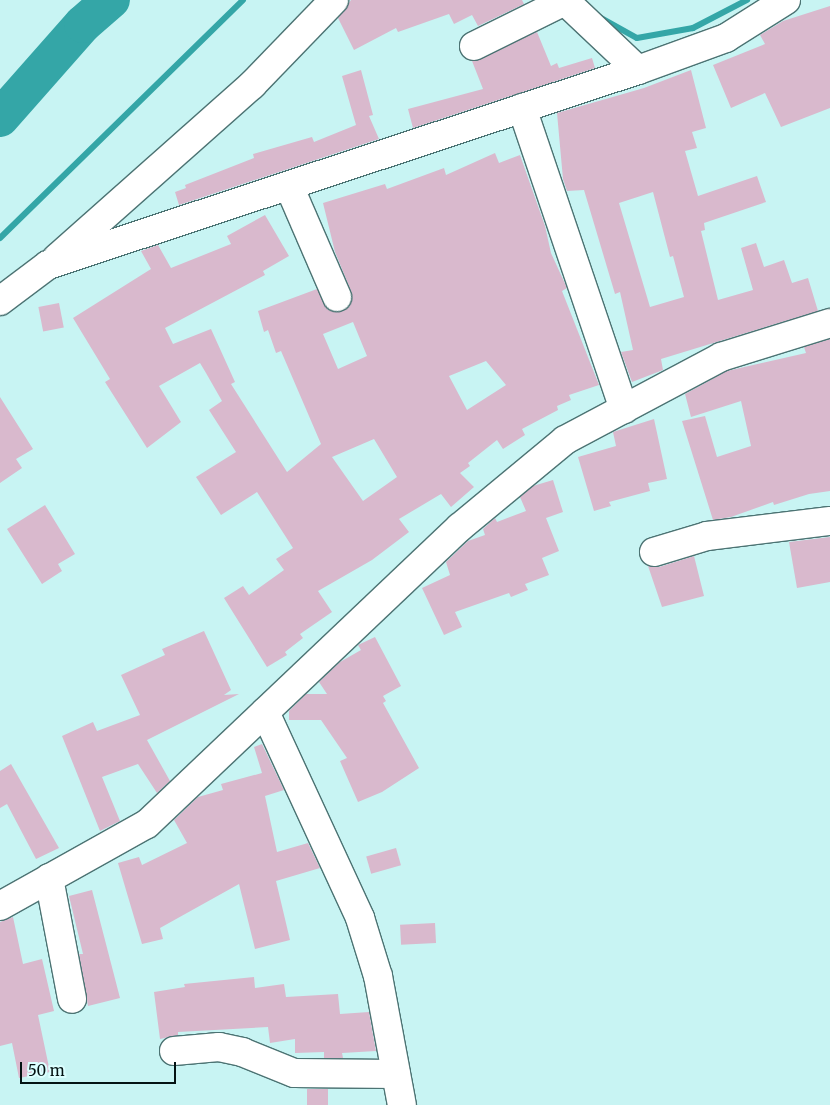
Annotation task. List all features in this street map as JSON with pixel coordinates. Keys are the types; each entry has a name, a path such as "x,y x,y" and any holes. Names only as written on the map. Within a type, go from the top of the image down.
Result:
{"street":[{"path":"0,301 48,265 252,85 334,0"},
{"path":"48,265 638,70 726,38 786,0"},
{"path":"474,46 564,1 638,70"},
{"path":"522,108 624,409"},
{"path":"289,186 337,297"},
{"path":"0,906 147,824 460,527 565,440 721,358 830,323"},
{"path":"654,552 708,536 830,521"},
{"path":"265,712 360,918 378,976 402,1105"},
{"path":"49,878 72,999"},
{"path":"174,1051 219,1047 242,1052 294,1073 396,1074"}],"building":[{"path":"351,0 522,0 524,4 478,26 472,15 454,24 449,14 398,32 396,28 354,50 338,18"},
{"path":"830,6 830,108 781,127 765,93 731,108 713,65 765,44 760,35 783,21"},
{"path":"537,32 551,66 557,63 559,68 592,58 595,68 413,128 408,109 483,89 472,61"},
{"path":"361,70 373,115 369,116 379,139 179,205 175,192 186,188 185,185 254,158 253,154 312,137 314,142 356,125 342,76"},
{"path":"691,70 706,128 692,132 697,148 685,151 698,196 757,176 766,202 704,223 705,230 701,231 718,300 753,290 741,248 756,243 764,267 784,260 792,283 808,278 818,311 661,359 663,370 632,382 621,352 633,350 620,292 615,294 584,190 567,191 563,179 557,113 644,88","holes":["653,192 670,257 673,256 684,297 650,307 619,203"]},
{"path":"495,153 499,163 520,155 545,226 551,253 567,288 562,291 599,385 569,395 571,400 557,406 558,410 522,429 525,435 503,449 497,440 468,463 470,466 460,473 474,487 451,507 441,494 399,519 409,532 372,560 318,591 332,612 300,634 303,638 285,652 287,655 267,667 224,598 243,586 249,595 284,570 276,559 293,548 257,492 221,515 196,477 236,452 209,410 222,401 200,363 159,386 181,422 147,448 105,382 110,379 73,318 151,269 141,251 158,245 171,268 231,244 227,236 265,215 289,256 263,271 265,275 165,328 173,344 211,329 235,382 231,384 287,472 321,444 281,351 276,353 268,330 264,332 258,311 317,289 328,310 343,311 350,306 351,291 335,252 323,203 385,184 387,189 444,168 446,175","holes":["353,322 367,356 338,369 323,334","486,361 506,385 467,410 449,376","374,439 397,477 363,501 332,457"]},
{"path":"59,303 64,328 43,332 38,307"},
{"path":"830,339 830,491 809,494 774,505 773,502 731,517 713,520 682,421 705,416 717,457 751,446 741,401 691,417 685,394 727,371 806,353 804,347"},
{"path":"0,397 33,449 16,459 22,468 0,483"},
{"path":"654,419 667,479 648,483 650,491 609,502 611,506 594,511 578,457 616,446 613,432"},
{"path":"553,480 563,512 546,518 559,551 542,558 549,575 525,584 528,590 511,597 509,593 455,612 462,627 444,635 422,588 450,575 446,562 468,541 485,535 483,529 495,518 497,522 526,511 520,497 533,486"},
{"path":"45,505 75,554 58,564 62,571 42,584 7,529"},
{"path":"830,537 830,582 797,588 789,542"},
{"path":"694,556 704,596 662,607 648,566 659,567"},
{"path":"204,631 231,690 224,695 239,694 147,740 170,781 157,793 138,764 102,777 120,821 100,831 62,736 93,722 97,731 140,715 121,675 165,655 162,649"},
{"path":"375,637 401,686 383,696 386,701 383,703 419,768 382,792 358,802 340,761 347,758 321,720 289,720 289,711 306,694 327,694 319,682 340,662 361,650 358,645"},
{"path":"262,744 284,790 265,796 277,852 308,843 320,868 276,881 290,940 255,949 239,884 160,928 163,939 142,944 118,863 139,857 142,865 187,843 174,820 198,797 223,790 221,784 262,773 254,747"},
{"path":"11,764 59,848 36,859 7,804 0,808 0,771"},
{"path":"396,848 401,865 371,874 366,857"},
{"path":"92,890 120,998 88,1006 79,954 83,954 69,896"},
{"path":"13,917 23,964 42,959 54,1011 38,1015 50,1072 19,1078 12,1043 0,1046 0,922"},
{"path":"435,923 436,943 401,945 400,925"},
{"path":"254,977 255,988 284,984 286,997 338,994 340,1014 369,1012 376,1051 342,1053 343,1058 324,1058 324,1052 295,1053 295,1039 270,1043 268,1027 178,1032 178,1035 160,1039 154,992 185,987 184,984"},
{"path":"307,1089 328,1089 328,1105 307,1105"}],"waterway":[{"path":"0,118 83,24 111,0"},
{"path":"0,238 243,0"},
{"path":"599,17 637,38 693,28 747,0"}]}
